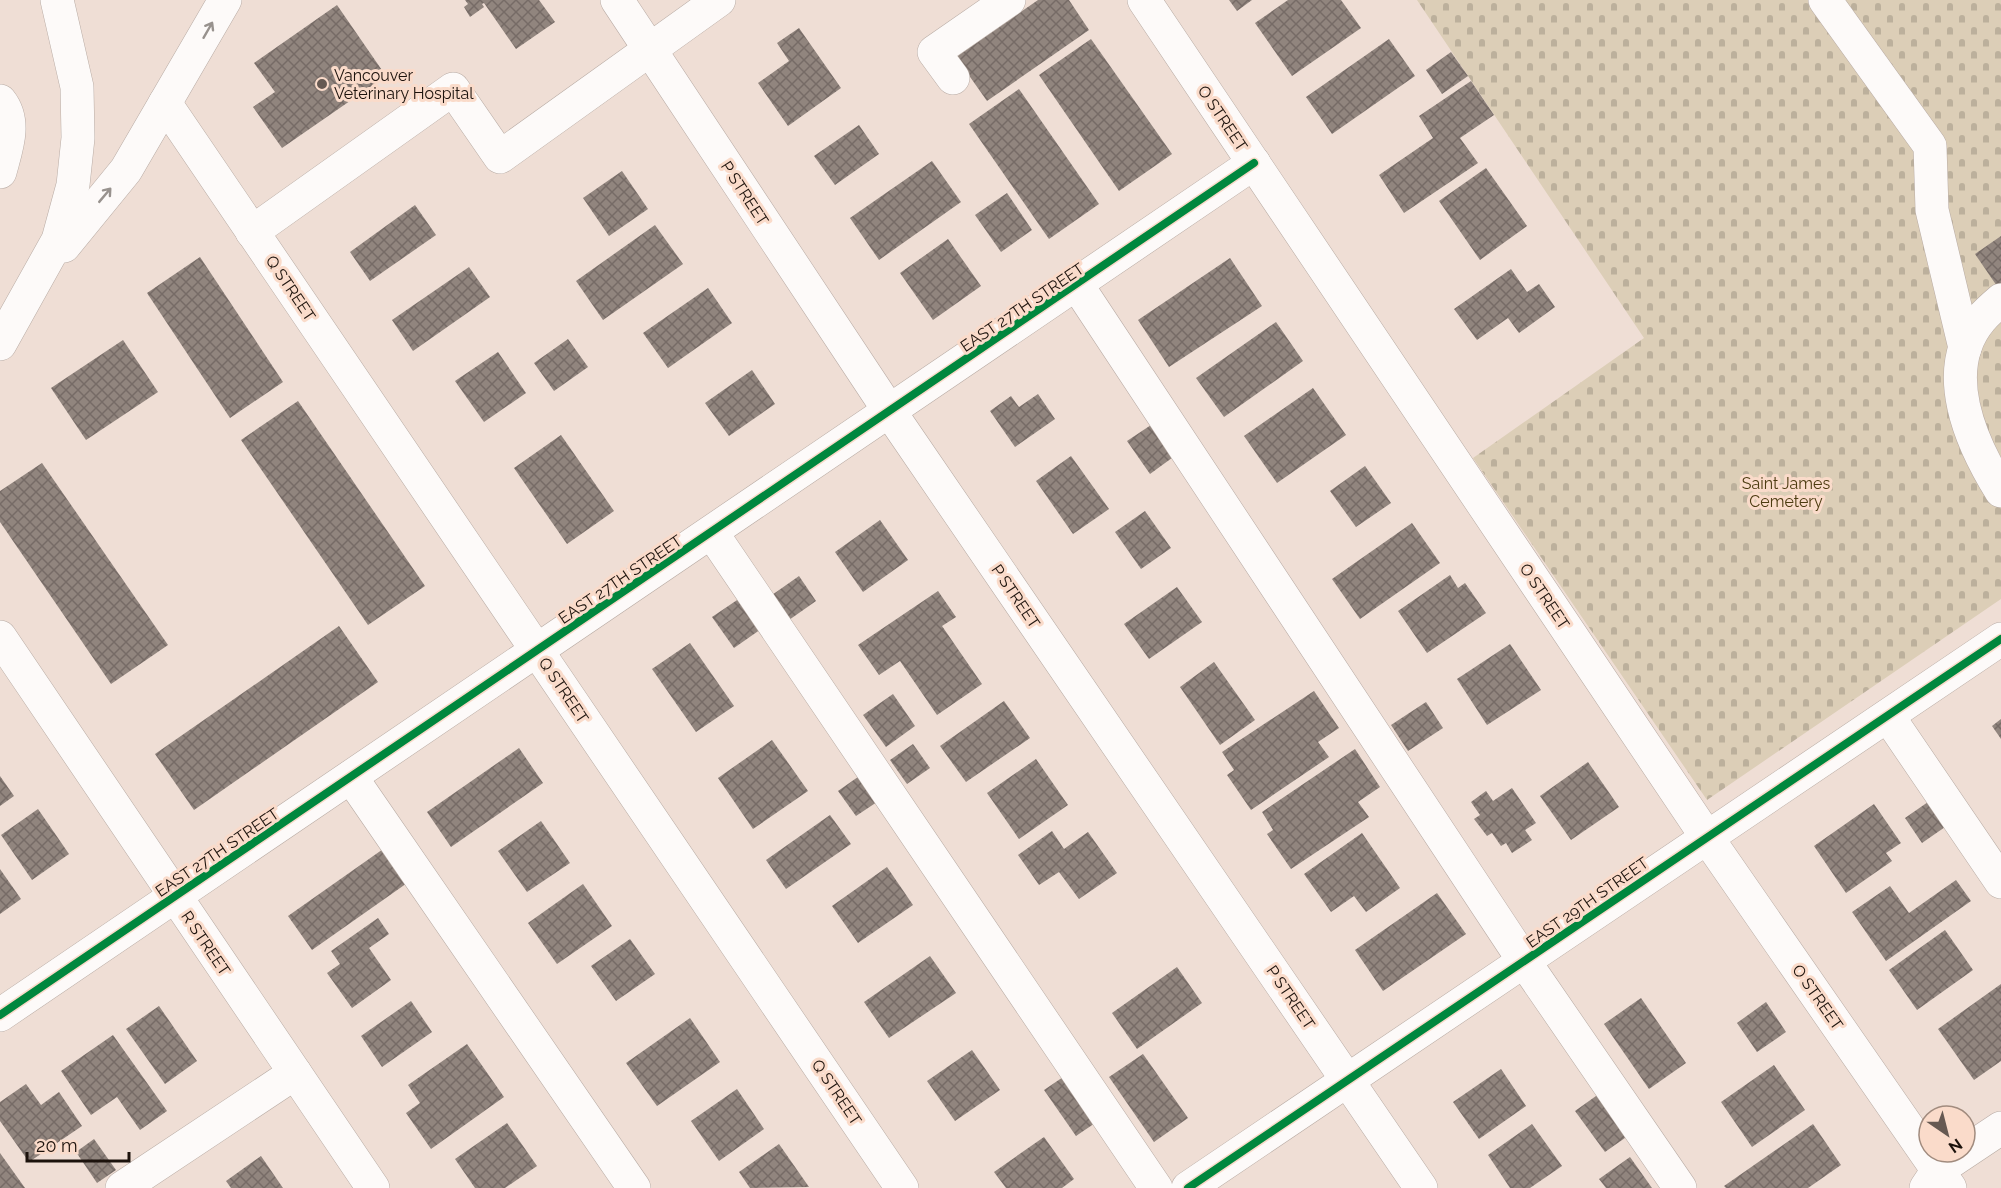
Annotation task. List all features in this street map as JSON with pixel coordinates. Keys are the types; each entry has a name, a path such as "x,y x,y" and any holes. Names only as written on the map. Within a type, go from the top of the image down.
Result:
{"street":[{"path":"0,343 58,240 68,210 78,138 77,87 57,0"},
{"path":"41,273 126,170 225,0"},
{"name":"P STREET","path":"617,0 890,412 1421,1188"},
{"path":"252,232 453,90 500,157 719,0"},
{"path":"953,78 934,52 1009,0"},
{"name":"O STREET","path":"1144,0 1938,1182"},
{"path":"1825,0 1930,146 1932,210 1965,348"},
{"path":"0,101 6,109 10,137 0,172"},
{"name":"Q STREET","path":"165,103 902,1188"},
{"name":"EAST 27TH STREET","path":"0,1015 1254,164"},
{"path":"1077,285 1524,962 1680,1188"},
{"path":"2001,300 1980,320 1965,348 1960,379 1964,410 1982,460 2001,491"},
{"path":"712,533 1156,1188"},
{"name":"R STREET","path":"0,637 373,1188"},
{"name":"EAST 29TH STREET","path":"1188,1188 1524,962 1706,836 2001,639"},
{"path":"1887,716 2001,882"},
{"path":"351,777 634,1188"},
{"path":"122,1188 295,1073"},
{"path":"1938,1182 2001,1128"}],"green space":[{"name":"Saint James Cemetery","path":"1417,0 2001,0 2001,599 1707,800 1473,458 1644,338"}],"building":[{"path":"465,0 539,0 555,22 516,49 484,3 482,4 484,7 470,17 464,7 468,4"},
{"path":"1038,0 1069,0 1089,30 987,101 956,57"},
{"path":"1229,0 1252,0 1237,11"},
{"path":"1288,0 1341,0 1361,28 1292,76 1255,23"},
{"name":"Vancouver Veterinary Hospital","path":"337,5 386,76 282,148 253,107 275,92 254,63"},
{"path":"799,28 841,88 788,126 758,83 789,61 777,43"},
{"path":"1091,39 1172,154 1119,191 1039,75"},
{"path":"1389,39 1415,76 1332,134 1306,97"},
{"path":"1451,52 1468,76 1442,94 1426,70"},
{"path":"1471,81 1494,115 1460,138 1478,163 1404,213 1379,175 1433,138 1419,116"},
{"path":"1019,89 1099,204 1049,239 969,124"},
{"path":"859,125 879,154 835,185 814,156"},
{"path":"932,161 961,202 879,260 850,218"},
{"path":"1486,168 1527,226 1480,260 1439,201"},
{"path":"622,171 648,209 609,236 583,198"},
{"path":"1007,193 1032,230 1001,252 975,215"},
{"path":"415,205 436,235 370,281 350,252"},
{"path":"655,225 683,264 603,320 576,281"},
{"path":"2001,236 2001,288 1999,289 1975,254"},
{"path":"948,239 981,286 933,320 900,273"},
{"path":"200,257 283,382 230,418 147,293"},
{"path":"1230,258 1262,306 1169,367 1138,320"},
{"path":"469,267 490,297 413,351 392,320"},
{"path":"1511,269 1527,292 1539,284 1555,307 1519,333 1508,318 1477,340 1454,309"},
{"path":"708,288 732,323 668,368 643,333"},
{"path":"1276,322 1303,361 1224,417 1196,378"},
{"path":"568,339 588,367 554,391 534,363"},
{"path":"123,340 158,392 86,440 51,388"},
{"path":"498,352 526,393 484,422 455,381"},
{"path":"752,370 775,404 729,436 705,403"},
{"path":"1313,388 1346,435 1277,483 1244,436"},
{"path":"1038,394 1055,419 1015,447 990,411 1011,396 1019,407"},
{"path":"298,401 425,586 368,625 241,440"},
{"path":"1154,423 1176,455 1150,474 1127,441"},
{"path":"561,435 614,511 567,544 514,468"},
{"path":"1071,456 1109,509 1073,534 1036,481"},
{"path":"42,463 168,645 111,684 0,522 0,491"},
{"path":"1365,466 1391,503 1356,527 1330,491"},
{"path":"1145,511 1171,548 1141,569 1115,532"},
{"path":"880,520 908,560 863,592 835,552"},
{"path":"1412,523 1440,563 1360,619 1332,579"},
{"path":"1450,575 1458,588 1465,583 1486,613 1427,653 1398,611"},
{"path":"799,576 816,601 789,620 772,595"},
{"path":"1177,587 1202,622 1149,659 1124,624"},
{"path":"938,591 956,617 942,626 982,684 937,715 900,661 879,675 858,645"},
{"path":"746,594 767,625 734,648 712,617"},
{"path":"339,626 378,682 194,810 155,754"},
{"path":"690,643 734,706 696,732 652,669"},
{"path":"1510,644 1541,690 1487,725 1457,679"},
{"path":"1214,662 1255,720 1220,745 1180,687"},
{"path":"1314,691 1339,728 1318,742 1329,757 1251,810 1227,775 1234,770 1222,752"},
{"path":"893,694 915,726 886,747 863,715"},
{"path":"1004,701 1030,738 966,782 940,746"},
{"path":"1426,702 1443,728 1408,751 1391,725"},
{"path":"2001,719 2001,739 1992,726"},
{"path":"772,740 808,791 753,829 718,778"},
{"path":"913,744 930,768 907,784 890,760"},
{"path":"519,748 543,783 451,847 427,812"},
{"path":"1355,749 1380,787 1358,802 1369,817 1291,869 1267,834 1273,830 1262,812"},
{"path":"1036,759 1068,805 1019,839 987,793"},
{"path":"1588,762 1619,807 1571,840 1540,796"},
{"path":"865,772 883,798 856,816 838,791"},
{"path":"0,776 14,796 0,806"},
{"path":"1512,788 1536,823 1525,830 1532,840 1512,853 1506,843 1501,846 1492,833 1487,836 1474,819 1480,815 1471,802 1486,791 1493,801"},
{"path":"1928,802 1945,827 1922,843 1905,818"},
{"path":"1874,804 1901,843 1886,853 1892,861 1846,893 1814,846"},
{"path":"38,809 69,854 32,880 1,835"},
{"path":"830,815 851,844 786,889 766,860"},
{"path":"541,821 570,863 527,892 498,851"},
{"path":"1052,831 1064,849 1088,832 1117,873 1079,899 1059,872 1039,885 1018,855"},
{"path":"1362,833 1400,888 1366,912 1354,896 1331,912 1304,874"},
{"path":"386,847 410,881 312,950 288,916"},
{"path":"887,867 913,905 858,943 832,906"},
{"path":"0,869 21,899 0,914"},
{"path":"1956,880 1971,901 1886,961 1852,912 1890,886 1909,913"},
{"path":"583,884 612,926 557,964 528,923"},
{"path":"1437,893 1466,934 1383,991 1355,950"},
{"path":"378,918 389,934 369,948 391,980 352,1008 327,973 340,964 331,951"},
{"path":"1945,930 1973,970 1917,1010 1889,970"},
{"path":"630,939 655,974 616,1001 591,966"},
{"path":"930,956 956,993 889,1038 864,1002"},
{"path":"1177,967 1202,1003 1137,1049 1112,1013"},
{"path":"2001,984 2001,1061 1974,1080 1938,1029"},
{"path":"1641,998 1686,1063 1649,1089 1604,1024"},
{"path":"411,1001 432,1032 382,1067 361,1036"},
{"path":"1766,1002 1786,1032 1757,1052 1737,1023"},
{"path":"159,1006 197,1061 165,1084 126,1029"},
{"path":"690,1018 720,1062 657,1106 626,1063"},
{"path":"113,1035 167,1111 140,1130 117,1097 91,1115 61,1071"},
{"path":"467,1044 504,1097 431,1149 406,1113 420,1103 408,1085"},
{"path":"972,1050 1000,1090 955,1121 927,1081"},
{"path":"1143,1054 1188,1118 1154,1142 1109,1077"},
{"path":"1774,1065 1805,1110 1752,1147 1721,1102"},
{"path":"1501,1069 1526,1106 1479,1139 1453,1102"},
{"path":"1072,1071 1104,1117 1076,1136 1044,1090"},
{"path":"26,1084 41,1105 59,1092 82,1126 29,1162 0,1121 0,1102"},
{"path":"737,1089 764,1129 719,1161 691,1121"},
{"path":"1603,1091 1632,1133 1605,1152 1575,1111"},
{"path":"507,1123 537,1166 505,1188 475,1188 455,1159"},
{"path":"1532,1124 1562,1166 1530,1188 1510,1188 1488,1155"},
{"path":"1813,1124 1841,1165 1808,1188 1726,1188 1724,1186"},
{"path":"1044,1137 1074,1179 1062,1188 1006,1188 994,1172"},
{"path":"94,1139 116,1170 97,1183 76,1152"},
{"path":"779,1144 809,1187 750,1188 739,1172"},
{"path":"0,1153 25,1188 0,1188"},
{"path":"261,1156 283,1188 231,1188 226,1181"},
{"path":"1630,1157 1652,1188 1606,1188 1599,1179"}],"cycle path":[{"path":"0,1015 1254,163"},
{"path":"1188,1188 2001,639"}],"place":[{"name":"Vancouver Veterinary Hospital","path":"322,84"}]}
